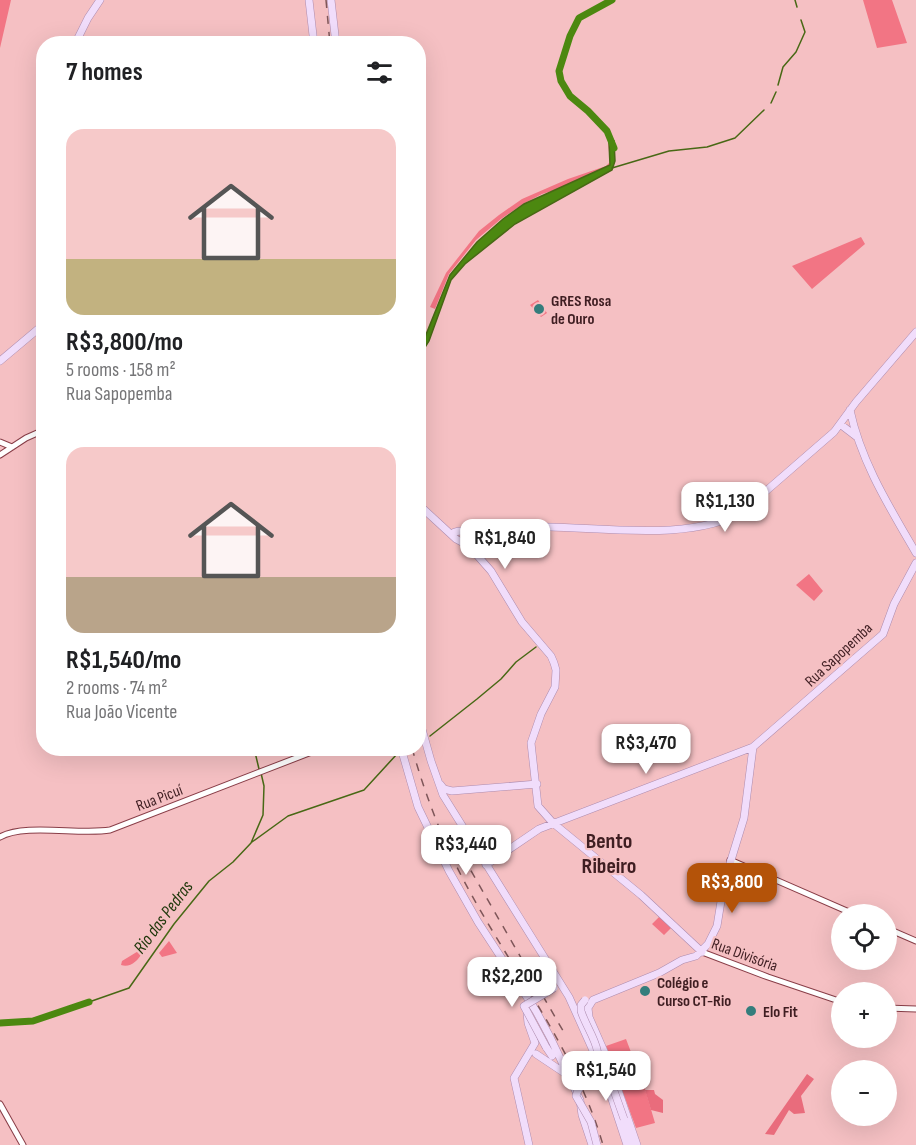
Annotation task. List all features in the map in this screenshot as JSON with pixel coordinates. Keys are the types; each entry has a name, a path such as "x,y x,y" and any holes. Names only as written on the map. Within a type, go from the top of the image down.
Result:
{"main road":[{"path":"79,36 100,0"},
{"path":"309,0 313,36"},
{"path":"331,0 335,36"},
{"path":"448,532 527,527 649,530 713,525 743,511 830,437 916,332"},
{"path":"0,361 34,333"},
{"path":"850,410 856,437 880,488 916,553"},
{"path":"840,424 856,437"},
{"path":"426,511 448,532 469,546 495,577 522,622 551,656 554,663 555,687 541,714 531,743 538,806 554,823 641,895 702,952 717,926 730,860 746,812 752,758 750,748 554,823 530,833 507,852 486,865"},
{"path":"469,546 466,538 472,531"},
{"name":"Rua Sapopemba","path":"750,748 883,634 894,604 916,563"},
{"path":"426,740 446,799 557,986 568,997 596,1057 627,1145"},
{"path":"403,756 414,798 450,871 482,930 525,996 556,1050 580,1100 592,1145"},
{"path":"440,784 444,789 452,791 537,784"},
{"path":"446,799 447,794 452,791"},
{"name":"Rua Divisória","path":"587,1002 594,995 609,992 659,973 702,952"},
{"path":"556,1050 552,1056 546,1049 524,1006 557,986"},
{"path":"525,996 528,1022 536,1040 514,1078 529,1145"},
{"path":"597,1145 591,1122 576,1096 578,1089 598,1065 599,1055 582,1013 581,1005 587,1002 589,1017 619,1089 637,1145"},
{"path":"527,1059 536,1054 545,1054 546,1049"},
{"path":"536,1054 561,1069 569,1077"},
{"path":"593,1072 602,1070 608,1074 631,1145"},
{"path":"610,1093 614,1088 619,1089"}],"street":[{"path":"0,455 36,434"},
{"path":"0,442 12,447"},
{"name":"Rua Picuí","path":"0,837 13,832 110,830 302,756"},
{"path":"730,860 831,904"},
{"path":"897,933 916,941"},
{"name":"Rua Divisória","path":"702,952 831,998"},
{"path":"897,1008 916,1009"},
{"path":"1,1108 23,1145"}],"shaded area":[{"path":"0,0 11,0 0,48"},
{"path":"863,0 892,0 907,43 877,48"},
{"path":"614,141 615,161 612,170 515,224 465,264 451,280 426,346 426,335 450,275 477,242 524,204 610,165 609,142"},
{"path":"608,142 611,142 613,149 610,168 587,180 542,194 501,219 476,240 449,274 435,309 430,307 446,273 479,231 522,199 606,166 610,162"},
{"path":"861,237 865,244 812,289 792,266"},
{"name":"GRES Rosa de Ouro","path":"538,300 547,313 541,317 530,305"},
{"path":"809,574 823,591 814,601 796,585"},
{"path":"659,917 673,926 664,935 652,924"},
{"path":"169,941 177,953 162,957 159,953"},
{"path":"140,950 142,953 131,965 121,965 122,961"},
{"path":"626,1039 655,1123 636,1128 606,1046"},
{"path":"807,1074 814,1079 801,1096 805,1113 794,1114 789,1110 774,1135 765,1134"},
{"path":"645,1090 654,1090 655,1094 663,1100 663,1113 651,1110"}],"waterway":[{"name":"Rio das Pedras","path":"612,0 579,18 570,36 559,71 561,81 570,96 607,131 614,148"},
{"path":"795,0 797,7"},
{"path":"778,85 783,67 796,52 805,32 801,20"},
{"path":"771,103 776,92"},
{"path":"612,168 669,151 707,147 735,138 764,110"},
{"path":"430,736 501,679 516,662 536,647"},
{"name":"Rio das Pedras","path":"256,756 259,769"},
{"path":"252,842 288,816 364,790 395,756"},
{"name":"Rio das Pedras","path":"89,1002 129,988 174,924 209,881 233,862 251,843 263,815 264,786 261,773"},
{"name":"Rio das Pedras","path":"0,1023 33,1021 89,1002"}],"railway":[{"path":"326,0 329,36"},
{"path":"414,756 430,804 452,858 561,1046 577,1078 603,1145"},
{"path":"455,843 566,1036"}],"place":[{"name":"GRES Rosa de Ouro","path":"539,309"},
{"name":"Colégio e Curso CT-Rio","path":"645,991"},
{"name":"Elo Fit","path":"751,1011"}],"district":[{"name":"Bento Ribeiro","path":"609,852"}]}
